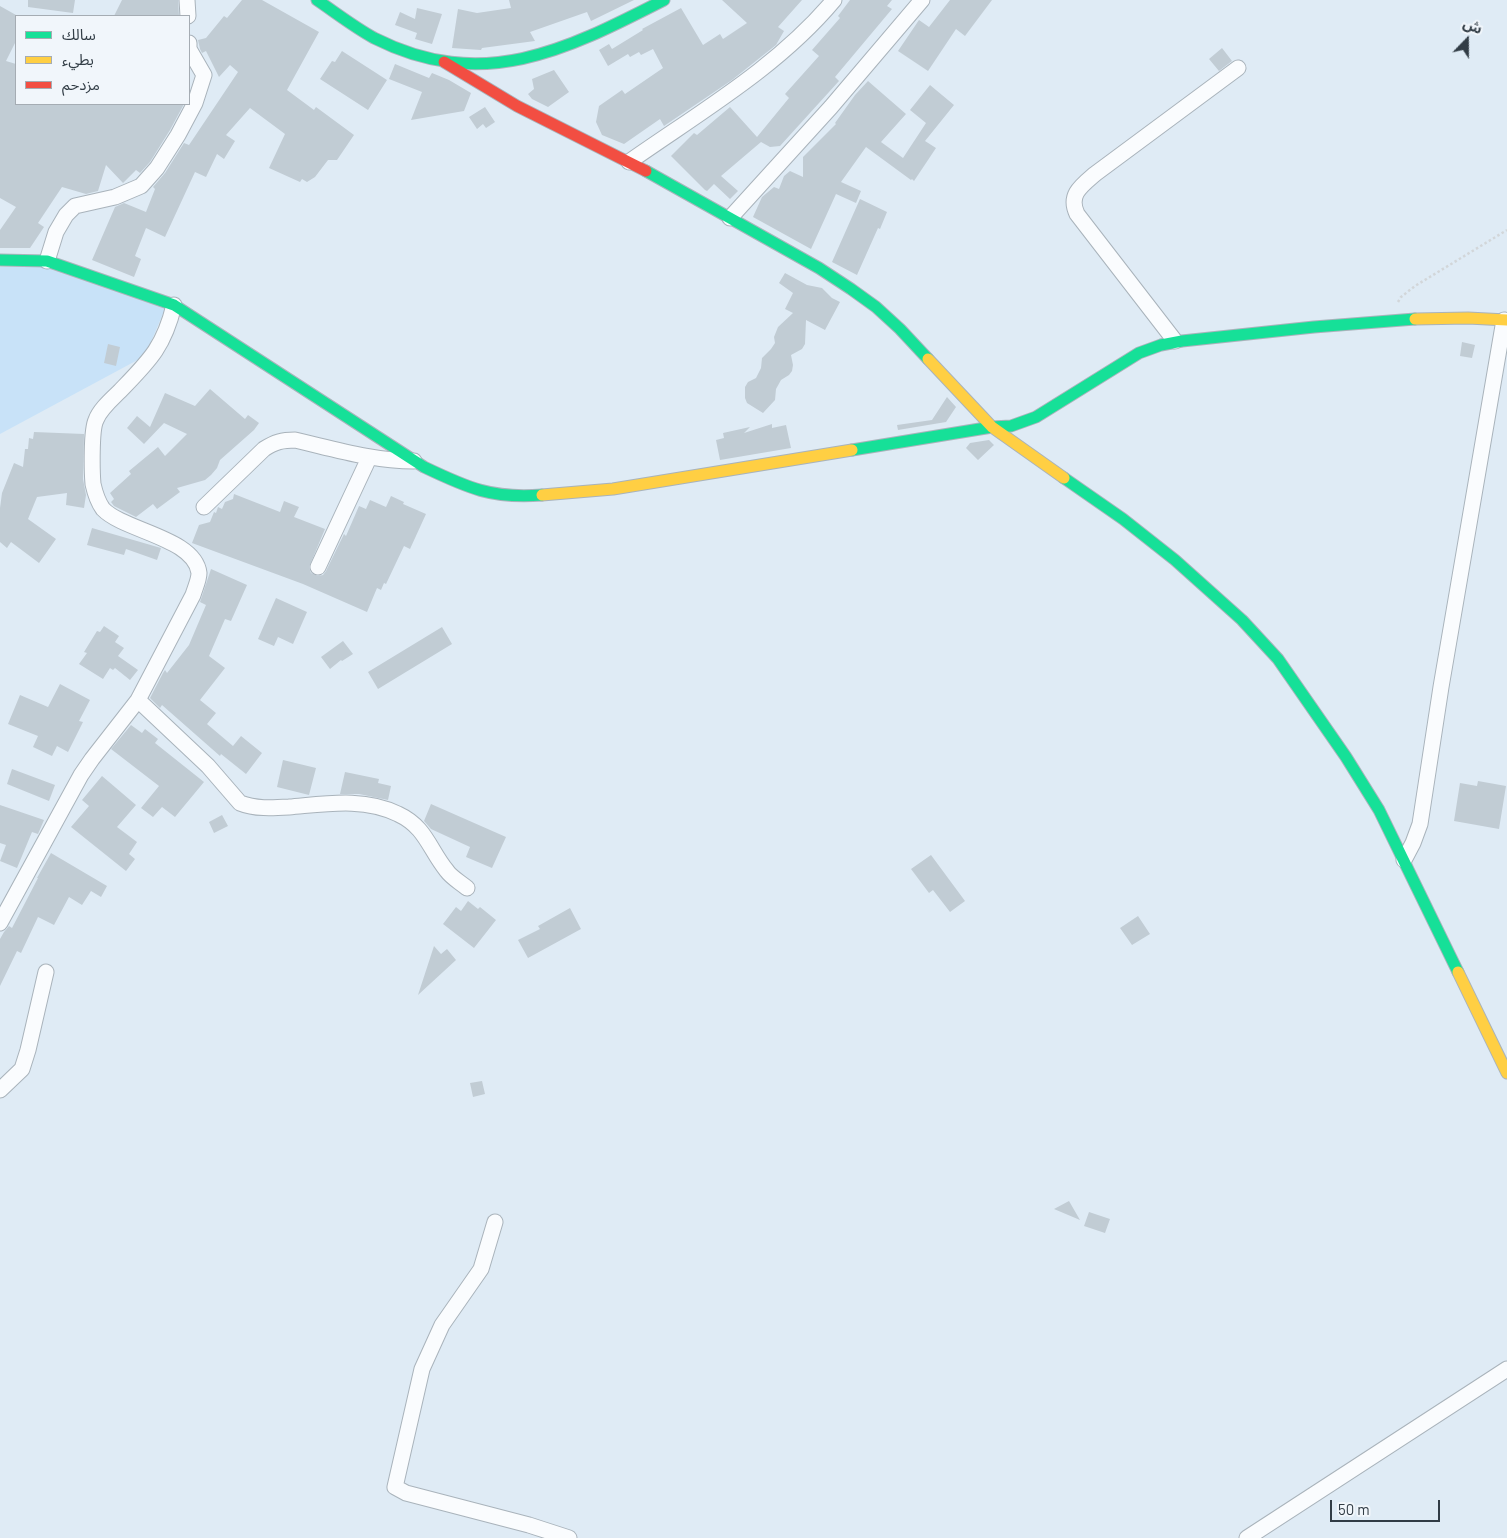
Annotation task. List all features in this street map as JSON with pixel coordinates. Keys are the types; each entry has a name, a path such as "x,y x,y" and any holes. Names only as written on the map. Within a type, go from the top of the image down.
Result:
{"street":[{"path":"187,0 188,15"},
{"path":"317,0 379,41 413,54 444,62 489,66 539,57 580,42 664,0"},
{"path":"629,162 790,47 834,0"},
{"path":"730,218 831,107 922,0"},
{"path":"47,261 56,232 66,215 75,206 115,197 141,186 157,168 195,103 204,75 190,51"},
{"path":"444,62 517,106 629,162 819,268 876,307 900,329 992,427 1123,519 1175,560 1242,620 1278,659 1341,748 1379,810 1507,1073"},
{"path":"1175,341 1077,214 1073,206 1074,198 1083,184 1095,174 1238,68"},
{"path":"0,260 47,261 174,305 414,461 458,484 480,491 501,495 525,496 613,489 1025,423 1139,353 1154,346 1175,341 1386,320 1435,318 1506,320 1442,677 1420,824 1414,842 1404,860"},
{"path":"0,922 81,775 138,700 193,595 199,573 190,555 180,548 113,516 98,501 93,484 93,430 96,420 100,412 159,346 174,305"},
{"path":"204,507 264,449 274,442 283,440 295,440 368,458 414,461"},
{"path":"318,567 368,458"},
{"path":"138,700 208,766 240,802 246,806 269,808 349,803 368,804 384,808 404,817 419,828 448,872 467,888"},
{"path":"0,1090 22,1068 46,972"},
{"path":"495,1222 481,1269 442,1325 422,1369 395,1487 406,1493 529,1525 569,1538"},
{"path":"1247,1538 1507,1369"}],"path":[{"path":"1386,320 1401,297 1415,286 1507,230"}],"shaded area":[{"path":"0,267 44,267 165,309 145,356 0,434"}],"building":[{"path":"28,0 75,0 73,13 28,7"},
{"path":"122,0 178,0 179,15 114,15"},
{"path":"242,0 262,0 319,32 287,90 314,110 316,107 354,135 337,160 328,160 315,177 307,182 302,179 300,182 269,168 285,134 250,108 226,135 235,141 224,159 217,154 206,177 195,172 165,237 146,228 135,256 141,259 134,277 92,260 115,207 124,203 146,212 155,189 153,187 165,173 184,143 189,145 238,72 230,65 219,77 206,51 202,53 198,40 206,38 224,16 227,18"},
{"path":"509,0 634,0 591,21 587,12 530,32 535,41 482,48 481,50 452,48 458,9 477,13 511,8"},
{"path":"722,0 802,0 778,27 784,31 776,45 732,80 664,126 660,119 624,144 602,135 596,122 599,106 622,90 625,94 663,68 653,49 641,55 639,52 630,57 628,54 608,66 599,50 609,44 612,49 642,29 681,8 703,45 720,34 723,39 747,23"},
{"path":"850,0 892,0 887,6 892,9 835,77 839,81 780,146 770,147 761,142 721,176 738,191 730,199 714,184 707,191 705,190 671,156 694,133 697,135 730,107 757,137 789,98 785,94 819,56 812,50 840,18 838,16"},
{"path":"950,0 992,0 965,36 956,29 928,71 898,51 919,20 929,27"},
{"path":"0,6 16,15 15,43 6,61 15,64 15,105 183,105 150,162 140,173 136,170 123,183 106,165 98,191 86,194 62,187 38,223 44,227 30,248 0,248 0,230 16,207 0,198"},
{"path":"417,8 442,14 432,44 415,39 417,33 395,25 400,12 415,19"},
{"path":"1222,48 1232,61 1219,71 1209,59"},
{"path":"342,51 387,80 368,110 320,79 332,61 335,62"},
{"path":"395,64 429,78 432,73 449,80 471,93 464,111 411,120 422,92 389,79"},
{"path":"554,70 569,92 548,107 532,99 528,94 534,89 532,79"},
{"path":"868,81 906,114 881,142 903,158 926,123 910,110 930,85 954,105 925,141 936,148 914,181 866,147 841,182 861,191 856,203 836,194 811,249 753,217 762,197 774,187 779,189 784,176 790,171 803,177 803,157 836,124 855,95"},
{"path":"485,107 495,122 486,128 483,124 477,129 469,117"},
{"path":"860,199 887,212 857,275 832,262"},
{"path":"785,273 807,285 822,288 832,298 840,302 825,330 806,320 805,344 802,349 791,355 792,371 781,380 776,389 775,400 763,413 747,403 745,387 748,382 756,378 761,368 762,358 775,343 774,337 778,327 793,313 785,309 793,293 779,283"},
{"path":"1462,342 1475,345 1472,358 1460,356"},
{"path":"108,344 120,347 116,366 104,363"},
{"path":"210,389 245,419 248,415 259,423 254,430 220,460 217,468 205,480 177,488 180,492 157,509 153,504 136,517 114,506 111,502 114,499 110,493 131,474 129,471 158,447 165,456 187,434 164,423 144,444 127,428 137,416 150,427 165,393 195,406"},
{"path":"947,397 956,407 946,422 898,430 897,425 932,420"},
{"path":"772,424 772,428 786,425 791,448 720,460 716,440 724,438 723,433 750,427 744,433"},
{"path":"34,432 84,434 83,479 86,495 84,508 66,505 67,493 37,497 28,519 56,539 39,563 11,542 7,548 0,542 2,493 14,463 23,467 25,449 28,449 29,438 33,439"},
{"path":"989,440 994,445 978,460 966,448 970,443"},
{"path":"234,494 280,512 284,501 299,507 294,517 325,529 309,567 311,573 318,576 323,575 326,571 344,534 346,536 359,506 366,509 370,500 386,507 391,496 404,502 403,504 426,514 410,549 404,546 386,584 384,583 381,590 377,588 367,612 303,584 192,543 199,525 210,522 218,507 222,509 225,502 233,499"},
{"path":"92,528 161,548 157,560 126,549 124,555 87,545"},
{"path":"211,569 247,585 231,621 225,619 209,656 225,668 200,700 216,713 207,724 233,746 241,736 262,753 246,774 221,754 220,756 162,705 160,708 150,698 165,670 167,673 189,645 206,605 200,602"},
{"path":"276,598 307,612 293,644 278,637 274,646 258,639"},
{"path":"104,626 119,636 115,642 124,648 118,656 138,670 130,680 115,668 113,670 110,668 103,679 79,664 87,653 84,652 97,631 100,632"},
{"path":"442,627 452,644 378,689 368,672"},
{"path":"343,641 353,654 341,660 330,669 321,657"},
{"path":"60,684 90,700 79,721 83,722 68,752 57,746 52,756 33,747 38,736 8,724 20,695 48,707"},
{"path":"131,725 142,733 145,729 158,739 155,743 204,782 175,817 162,807 153,817 141,808 159,786 111,749"},
{"path":"283,760 316,768 309,795 277,787"},
{"path":"12,769 55,785 49,801 7,784"},
{"path":"345,772 379,779 378,783 391,786 388,800 359,794 340,794"},
{"path":"102,776 136,805 117,827 137,842 129,854 135,859 126,871 71,827 89,806 82,800"},
{"path":"1478,781 1506,786 1499,829 1454,821 1460,783 1477,786"},
{"path":"431,804 506,837 492,868 466,857 470,847 431,829 424,821"},
{"path":"0,805 44,820 38,834 32,832 17,868 0,861 6,845 0,843"},
{"path":"222,815 228,826 214,833 209,822"},
{"path":"51,853 107,886 101,897 91,891 82,905 69,897 54,925 38,917 21,953 17,951 0,986 0,939 9,926 12,928"},
{"path":"931,855 965,901 950,912 933,890 929,893 911,869"},
{"path":"468,901 478,909 480,907 496,920 474,948 443,924 456,907 461,911"},
{"path":"570,908 581,929 528,958 518,940 540,929 538,926"},
{"path":"1138,916 1150,934 1132,945 1120,928"},
{"path":"434,946 441,954 447,949 456,960 418,995"},
{"path":"482,1081 485,1094 473,1097 470,1083"},
{"path":"1069,1201 1080,1220 1054,1209"},
{"path":"1089,1212 1110,1219 1105,1233 1084,1226"}],"traffic: fast":[{"path":"317,0 374,38 414,54 452,62 488,63 523,58 558,48 593,35 664,0"},
{"path":"646,171 819,268 851,289 876,307 928,359"},
{"path":"0,260 47,261 174,305 424,467 454,481 481,490 509,495 542,495"},
{"path":"852,450 992,427 1011,426 1036,417 1139,353 1161,345 1182,341 1314,327 1415,319"},
{"path":"1064,478 1123,519 1175,560 1242,620 1278,659 1346,757 1379,810 1458,972"}],"traffic: slow":[{"path":"1415,319 1468,318 1507,320"},
{"path":"928,359 992,427 1064,478"},
{"path":"542,495 613,489 852,450"},
{"path":"1458,972 1507,1073"}],"traffic: jam":[{"path":"444,62 517,106 646,171"}]}
